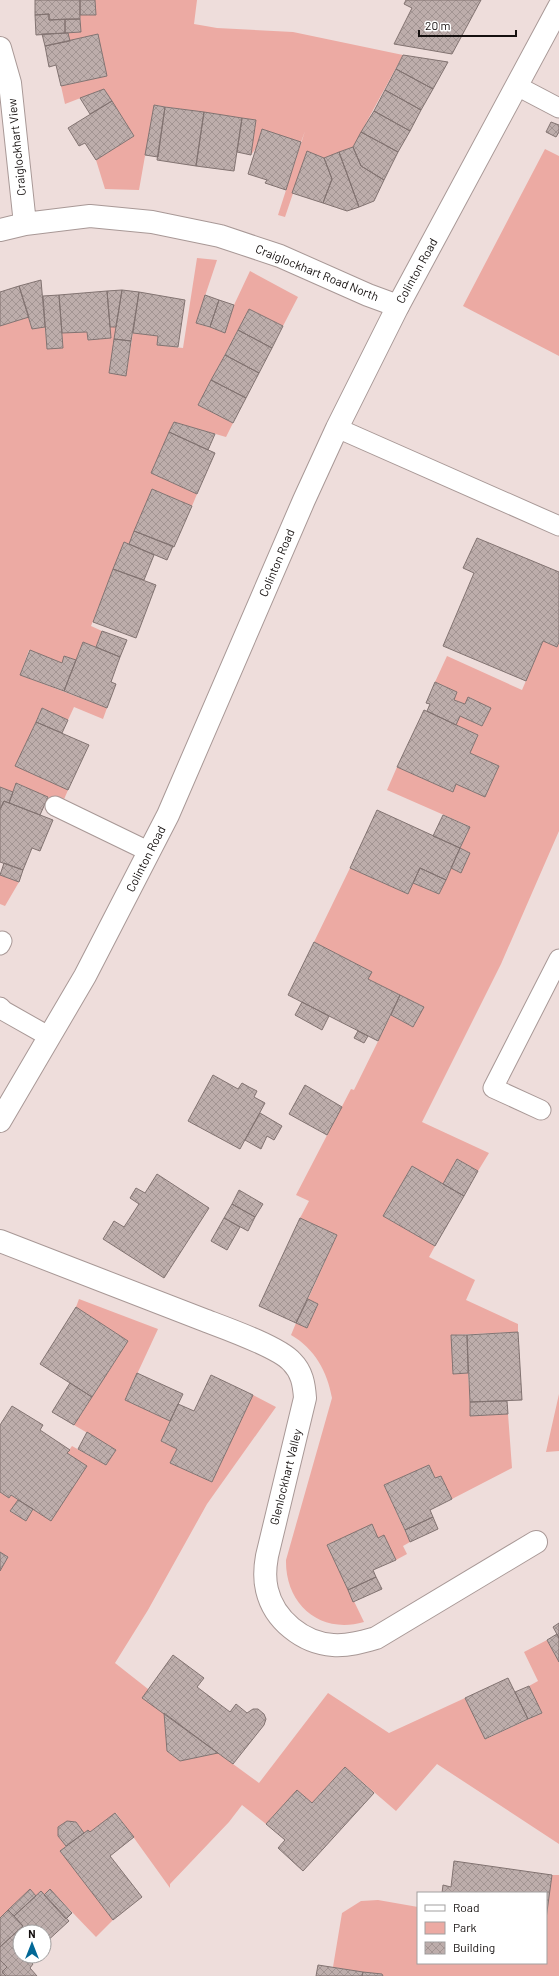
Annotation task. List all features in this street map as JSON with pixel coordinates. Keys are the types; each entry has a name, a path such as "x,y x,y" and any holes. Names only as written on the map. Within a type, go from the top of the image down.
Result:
{"street":[{"name":"Colinton Road","path":"0,1121 85,976 150,852 168,815 294,522 337,428 398,306 559,7"},
{"name":"Craiglockhart View","path":"0,48 10,83 25,224"},
{"name":"Craiglockhart Road North","path":"0,230 25,224 90,216 152,222 220,236 280,256 368,295 398,306"},
{"name":"Glenlockhart Valley","path":"0,1241 234,1332 283,1354 292,1362 300,1373 304,1384 305,1398 267,1556 265,1574 267,1590 277,1613 288,1625 302,1636 316,1642 333,1645 354,1644 376,1638 536,1542"}],"lane":[{"path":"517,86 559,108"},
{"path":"337,428 559,526"},
{"path":"54,806 150,852"},
{"path":"542,1110 493,1088 559,959"},
{"path":"0,1007 4,1011 50,1037"}],"green space":[{"path":"95,0 197,0 194,24 217,28 293,32 403,55 353,147 324,158 307,152 285,217 278,215 305,131 301,142 262,129 256,148 251,155 256,120 154,105 139,190 105,189 96,160 134,136 104,89 65,104 61,86 107,76 98,34 70,41 68,33 81,32 80,15 96,14"},
{"path":"545,149 559,156 559,356 463,306"},
{"path":"197,258 217,260 196,323 225,332 234,305 250,271 298,297 283,326 249,309 198,405 233,423 226,437 174,422 151,473 197,494 192,506 152,489 129,544 124,542 91,626 102,631 96,647 83,642 76,660 64,656 62,663 29,650 20,675 107,708 103,719 74,707 68,720 42,708 16,766 68,790 62,804 17,783 13,792 0,787 0,326 29,317 32,329 45,327 47,349 63,348 62,333 87,332 88,340 110,338 110,327 116,327 109,373 126,375 133,333 158,336 157,345 183,348"},
{"path":"543,641 557,647 559,642 559,831 501,964 422,1122 489,1153 478,1171 457,1159 443,1184 412,1166 383,1216 435,1246 429,1257 475,1280 466,1300 518,1324 518,1332 452,1335 453,1374 468,1373 471,1416 508,1414 512,1468 452,1499 441,1476 435,1478 429,1465 384,1485 410,1542 403,1546 407,1554 396,1560 384,1536 378,1538 372,1525 327,1545 364,1622 348,1625 333,1624 320,1620 308,1612 299,1602 292,1590 287,1576 286,1560 332,1398 327,1379 319,1362 307,1347 291,1335 296,1323 307,1328 318,1304 308,1299 337,1235 300,1218 309,1201 296,1195 351,1089 354,1090 391,1015 413,1027 424,1007 368,979 372,972 314,942 350,868 408,894 413,883 439,894 451,868 461,872 470,853 460,848 469,826 387,790 397,767 453,792 456,784 485,797 499,766 470,753 478,735 456,725 460,716 482,726 490,708 469,697 465,704 454,700 457,692 435,682 447,656 522,690"},
{"path":"0,875 19,882 5,906 0,904"},
{"path":"79,1299 158,1329 125,1400 170,1421 161,1441 177,1449 170,1463 212,1482 253,1395 276,1407 207,1504 148,1610 115,1663 148,1689 164,1713 167,1751 180,1761 218,1753 259,1783 328,1693 389,1733 465,1698 486,1739 542,1713 529,1686 538,1681 524,1652 547,1640 559,1662 559,1844 437,1764 396,1811 345,1767 312,1803 297,1790 266,1824 242,1805 229,1822 170,1884 170,1888 116,1813 90,1832 88,1830 84,1833 76,1822 67,1821 58,1827 58,1836 66,1846 60,1851 113,1920 96,1937 50,1889 44,1895 36,1896 30,1889 0,1918 0,1571 8,1557 0,1552 0,1492 9,1498 11,1495 18,1500 10,1511 26,1521 33,1509 86,1466 67,1453 72,1446 106,1465 116,1450 74,1425 128,1341 76,1307"},
{"path":"559,1394 559,1451 546,1452"},
{"path":"552,1875 559,1875 559,1976 383,1976 333,1967 342,1913 361,1901 378,1900 417,1907 417,1964 547,1964 547,1912"}],"building":[{"path":"35,0 80,0 80,19 49,20 49,14 35,15"},
{"path":"80,0 95,0 96,15 80,15"},
{"path":"406,0 481,0 452,54 394,44 412,8 404,4"},
{"path":"49,14 49,20 65,19 65,33 36,35 35,15"},
{"path":"65,19 80,19 81,32 65,33"},
{"path":"68,33 70,41 45,46 42,34"},
{"path":"98,34 107,76 61,86 56,65 49,67 45,46"},
{"path":"403,55 448,62 433,89 396,69"},
{"path":"396,69 433,89 421,110 385,90"},
{"path":"104,89 112,101 90,114 80,98"},
{"path":"385,90 421,110 410,131 374,111"},
{"path":"112,101 134,136 96,160 85,143 79,146 68,128"},
{"path":"154,105 165,107 158,157 145,155"},
{"path":"165,107 204,112 196,166 157,160"},
{"path":"374,111 410,131 398,152 361,132"},
{"path":"204,112 242,118 234,171 196,166"},
{"path":"242,118 256,120 251,155 237,152"},
{"path":"551,122 559,125 559,132 556,137 546,132"},
{"path":"262,129 301,142 286,190 265,183 267,180 248,174"},
{"path":"361,132 398,152 384,180 361,166 353,147"},
{"path":"353,147 361,166 384,180 374,201 359,207 339,152"},
{"path":"307,151 324,158 332,179 323,203 292,193"},
{"path":"339,152 359,207 347,211 323,203 332,179 324,158"},
{"path":"41,280 45,327 32,329 19,286"},
{"path":"19,286 29,317 0,326 0,292"},
{"path":"122,290 116,327 110,327 107,291"},
{"path":"122,290 139,292 131,341 114,339"},
{"path":"107,291 111,338 88,340 87,332 62,333 59,295"},
{"path":"139,292 185,300 178,347 157,345 158,336 133,333"},
{"path":"59,295 63,348 47,349 43,296"},
{"path":"205,295 219,300 210,327 196,323"},
{"path":"219,300 234,305 225,333 210,327"},
{"path":"249,309 283,326 272,348 238,330"},
{"path":"238,330 272,348 259,373 225,355"},
{"path":"114,339 131,341 126,376 109,373"},
{"path":"225,355 259,373 246,398 211,380"},
{"path":"211,380 246,398 233,423 198,405"},
{"path":"174,422 215,434 208,450 169,432"},
{"path":"169,432 215,453 197,494 151,473"},
{"path":"152,489 192,506 174,547 134,531"},
{"path":"134,531 173,546 167,560 129,544"},
{"path":"477,538 559,572 559,642 557,647 543,641 526,681 443,646 474,573 463,568"},
{"path":"124,542 154,555 144,580 113,569"},
{"path":"113,569 156,585 136,638 93,622"},
{"path":"102,631 127,640 120,657 96,647"},
{"path":"83,642 120,657 111,682 116,684 107,708 64,691"},
{"path":"30,650 62,663 64,656 76,660 64,691 20,675"},
{"path":"435,682 457,692 454,700 465,704 468,697 491,708 482,726 460,716 456,725 427,711 430,704 426,703"},
{"path":"42,708 68,720 62,733 36,722"},
{"path":"424,710 478,735 470,753 499,766 485,797 456,784 453,792 397,767"},
{"path":"36,722 89,745 68,790 15,766"},
{"path":"16,783 48,797 40,815 9,803"},
{"path":"0,787 13,792 9,803 4,801 0,809"},
{"path":"4,801 53,820 40,851 32,848 23,870 0,862 0,810"},
{"path":"377,810 460,848 446,880 420,868 408,894 350,868"},
{"path":"443,815 470,827 460,848 433,836"},
{"path":"460,848 470,853 461,873 451,868"},
{"path":"4,863 23,870 19,882 0,875"},
{"path":"420,868 446,880 439,894 413,883"},
{"path":"314,942 372,972 368,979 400,995 378,1041 288,995"},
{"path":"400,995 424,1007 413,1027 391,1015"},
{"path":"302,1002 329,1016 322,1030 295,1015"},
{"path":"358,1031 368,1036 364,1043 354,1038"},
{"path":"213,1075 238,1089 242,1083 257,1091 254,1097 265,1103 240,1149 188,1121"},
{"path":"305,1085 342,1107 327,1135 289,1114"},
{"path":"260,1113 282,1126 274,1140 267,1136 261,1149 245,1140"},
{"path":"457,1159 478,1171 464,1196 443,1184"},
{"path":"412,1166 464,1196 435,1246 383,1216"},
{"path":"157,1174 209,1208 164,1278 103,1239 114,1221 124,1227 139,1204 130,1198 136,1188 145,1193"},
{"path":"239,1190 263,1204 255,1217 232,1204"},
{"path":"232,1204 255,1217 248,1231 224,1218"},
{"path":"224,1218 240,1227 227,1250 211,1241"},
{"path":"300,1218 337,1235 296,1323 259,1306"},
{"path":"308,1299 318,1304 307,1328 296,1323"},
{"path":"76,1307 128,1341 92,1397 40,1364"},
{"path":"518,1332 522,1400 470,1402 467,1335"},
{"path":"451,1335 467,1335 468,1373 453,1374"},
{"path":"137,1373 183,1394 170,1421 125,1400"},
{"path":"211,1375 253,1395 212,1482 170,1463 177,1449 161,1441 178,1404 194,1411"},
{"path":"70,1383 92,1397 74,1425 52,1412"},
{"path":"507,1401 508,1414 470,1416 470,1402"},
{"path":"12,1406 43,1425 40,1430 70,1450 67,1453 87,1466 51,1521 11,1495 9,1498 0,1492 0,1425"},
{"path":"87,1432 116,1450 106,1465 78,1449"},
{"path":"429,1465 435,1478 441,1476 452,1499 430,1510 433,1517 405,1530 384,1485"},
{"path":"18,1500 33,1509 26,1521 10,1511"},
{"path":"433,1517 438,1529 410,1542 405,1530"},
{"path":"372,1524 378,1538 384,1535 396,1560 373,1570 376,1577 348,1590 327,1545"},
{"path":"0,1552 8,1557 0,1571"},
{"path":"376,1577 382,1589 353,1602 348,1590"},
{"path":"559,1623 559,1638 553,1627"},
{"path":"557,1634 559,1638 559,1662 547,1640"},
{"path":"173,1655 204,1678 197,1687 230,1712 236,1704 247,1713 253,1709 258,1709 264,1714 266,1719 264,1725 233,1764 142,1698"},
{"path":"508,1678 528,1719 485,1739 465,1698"},
{"path":"529,1686 542,1713 528,1719 515,1692"},
{"path":"164,1713 218,1753 180,1761 167,1751"},
{"path":"345,1767 374,1793 303,1871 278,1848 285,1840 266,1824 297,1790 312,1803"},
{"path":"115,1813 134,1837 110,1856 142,1897 113,1920 60,1851 88,1830 90,1832"},
{"path":"67,1821 76,1822 84,1833 66,1846 58,1836 58,1827"},
{"path":"454,1861 552,1875 547,1912 547,1892 442,1892 443,1885 451,1887"},
{"path":"30,1889 36,1896 14,1916 8,1910"},
{"path":"50,1889 72,1913 66,1919 44,1895"},
{"path":"41,1891 69,1921 52,1937 52,1924 21,1924 14,1916"},
{"path":"8,1910 21,1924 12,1924 12,1936 0,1947 0,1918"},
{"path":"12,1936 12,1964 33,1964 30,1968 37,1976 6,1976 2,1972 7,1967 0,1960 0,1947"},
{"path":"0,1960 7,1967 2,1972 6,1976 0,1976"},
{"path":"318,1965 363,1972 362,1976 316,1976"},
{"path":"363,1972 382,1974 383,1976 362,1976"}]}
